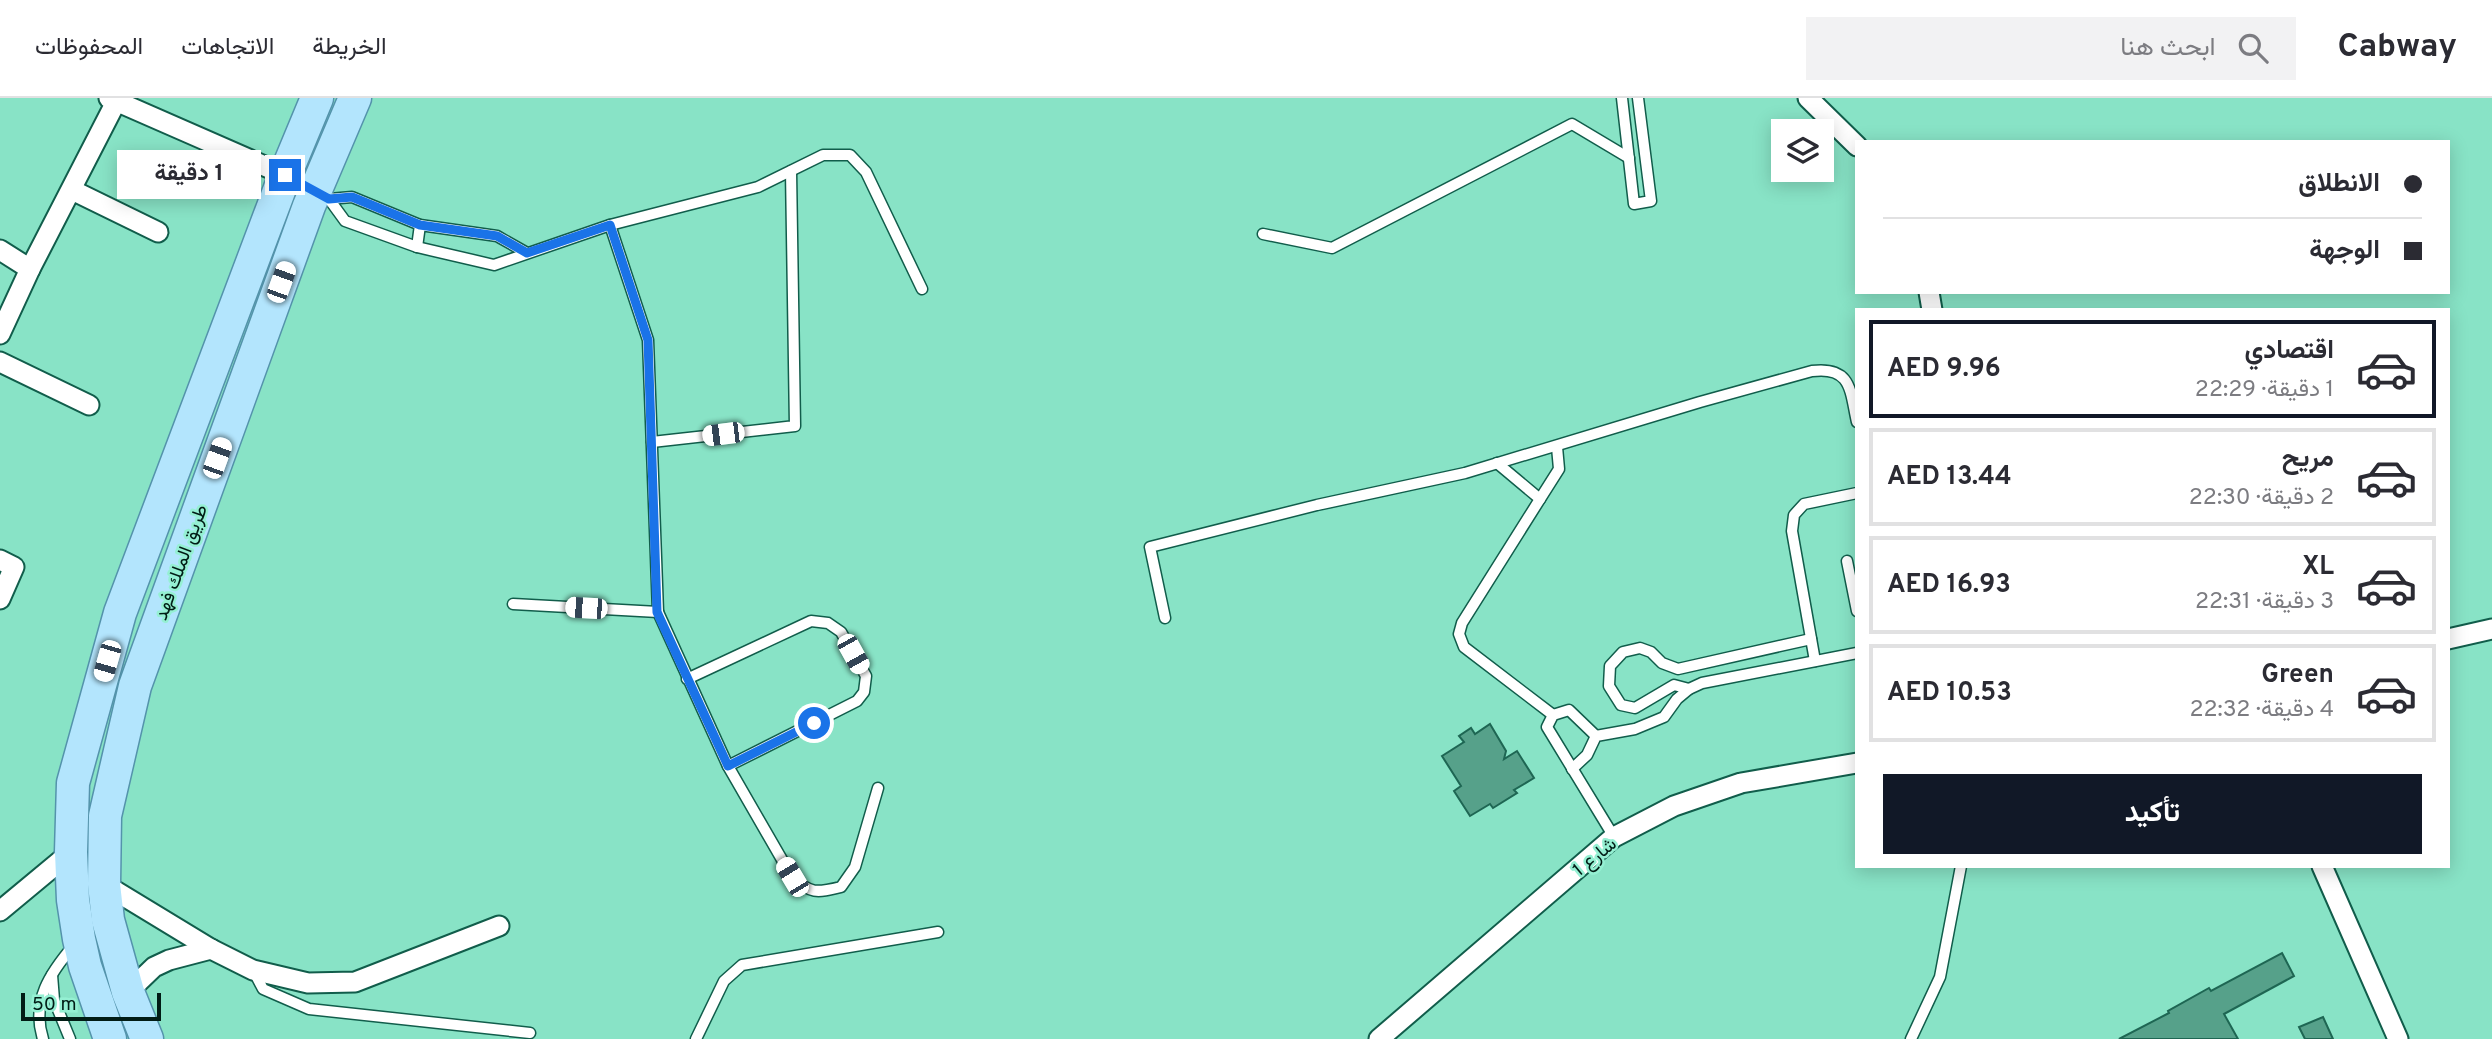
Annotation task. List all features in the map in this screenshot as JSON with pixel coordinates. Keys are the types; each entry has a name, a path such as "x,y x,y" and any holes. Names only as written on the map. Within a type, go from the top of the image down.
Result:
{"main road":[{"name":"طريق الملك فهد","path":"110,1039 88,977 73,900 73,783 120,613 285,175 317,98"},
{"name":"طريق الملك فهد","path":"147,1039 128,992 108,920 104,884 105,816 135,686 321,195 355,98"}],"street":[{"path":"1808,98 1855,144"},
{"path":"0,334 114,99 285,175 321,195"},
{"path":"72,190 158,232"},
{"path":"0,250 30,268"},
{"path":"0,362 89,405"},
{"path":"0,560 14,567 0,599"},
{"path":"2450,639 2492,629"},
{"name":"شارع 1","path":"1379,1039 1614,837 1674,806 1741,783 1855,763"},
{"path":"0,911 71,852"},
{"path":"2323,868 2398,1039"},
{"path":"104,884 211,949 253,970 308,983 355,982 499,926"},
{"path":"128,992 154,967 169,960 211,949"}],"lane":[{"path":"1622,98 1634,204 1651,201 1638,98"},
{"path":"1263,234 1332,248 1572,124 1629,158"},
{"path":"321,195 345,221 417,247 494,265 610,225 758,187 823,155 850,155 866,172 922,289"},
{"path":"652,442 795,426 791,171"},
{"path":"321,195 352,197 420,225 497,236 527,253"},
{"path":"417,247 420,225"},
{"path":"610,225 648,340 657,612 728,766 792,877 805,890 824,891 841,887 855,867 878,788"},
{"path":"1165,618 1150,547 1497,463 1700,402 1826,369 1838,373 1847,381 1855,414"},
{"path":"1553,715 1464,648 1459,634 1462,623 1559,469 1557,447"},
{"path":"1497,463 1540,499"},
{"path":"1815,661 1792,531 1794,515 1804,504 1855,493"},
{"path":"1847,561 1855,601"},
{"path":"513,604 657,612"},
{"path":"687,679 811,621 828,622 841,632 866,676 864,692 857,701 728,766"},
{"path":"1689,689 1674,685 1635,708 1621,705 1609,686 1610,666 1623,652 1640,648 1651,652 1662,663 1678,669 1811,639"},
{"path":"1596,736 1635,729 1664,717 1677,699 1702,683 1855,653"},
{"path":"1596,736 1569,710 1553,715 1547,727 1614,837"},
{"path":"1572,769 1587,755 1596,736"},
{"path":"1911,1039 1940,977 1961,868"},
{"path":"696,1039 724,981 742,965 938,932"},
{"path":"43,1039 39,1026 40,1005 52,971 79,939"},
{"path":"253,970 263,989 309,1010 530,1033"},
{"path":"52,971 54,1000 70,1039"}],"building":[{"path":"1490,724 1506,751 1504,759 1517,751 1534,778 1514,790 1517,793 1493,808 1490,804 1470,816 1454,791 1461,786 1442,756 1464,742 1459,736 1471,728 1475,734"},
{"path":"2282,953 2294,976 2224,1014 2238,1039 2119,1039 2209,988 2211,991"},
{"path":"2323,1017 2333,1039 2305,1039 2299,1027"}],"route":[{"path":"285,175 329,199 352,197 420,225 497,236 527,253 610,225 648,340 657,612 728,766 814,723"}]}
